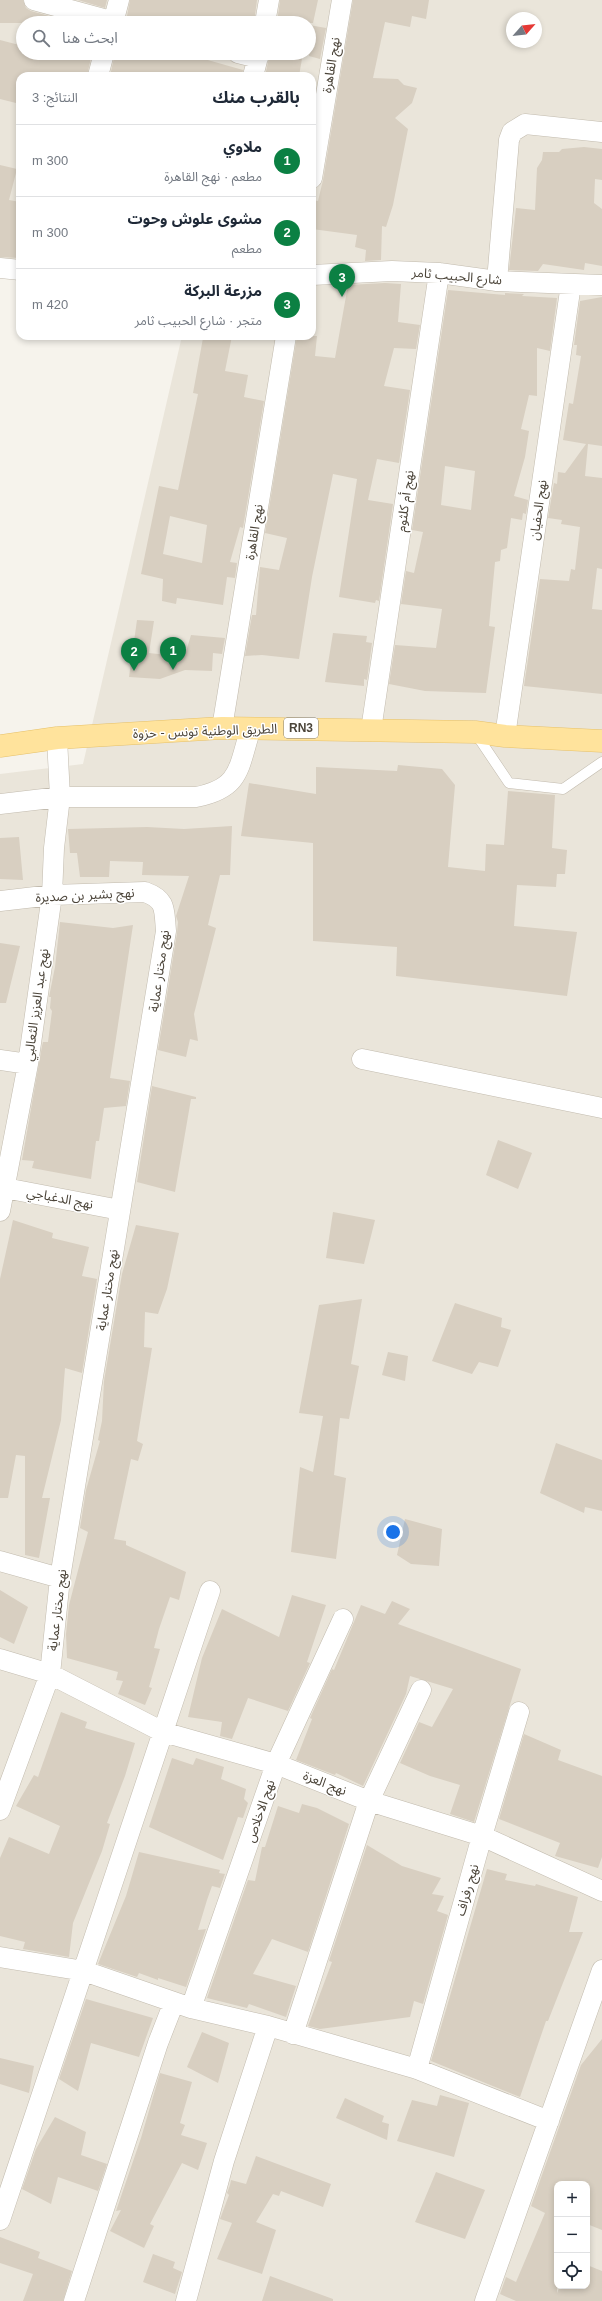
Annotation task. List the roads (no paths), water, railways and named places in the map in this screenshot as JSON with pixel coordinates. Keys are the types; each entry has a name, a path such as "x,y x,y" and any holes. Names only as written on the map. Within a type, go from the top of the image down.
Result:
{"main road":[{"name":"الطريق الوطنية تونس - حزوة","path":"0,746 56,738 222,728 475,732 505,736 602,740"}],"street":[{"path":"34,0 90,16"},
{"path":"116,16 119,0"},
{"path":"266,16 269,0"},
{"name":"نهج القاهرة","path":"316,154 342,0"},
{"path":"99,72 102,60"},
{"path":"497,281 509,140 512,132 525,124 602,132"},
{"path":"0,268 16,270"},
{"name":"شارع الحبيب ثامر","path":"316,276 392,271 439,273 497,281 602,285"},
{"name":"نهج أم كلثوم","path":"371,730 439,273"},
{"name":"نهج الحفيان","path":"505,736 571,284"},
{"name":"نهج القاهرة","path":"222,728 285,340"},
{"path":"0,804 60,797 196,797 215,793 226,788 236,775 251,728"},
{"name":"نهج عبد العزيز الثعالبي","path":"0,1211 2,1187 28,1064 52,895 54,848 60,797 56,738"},
{"name":"نهج بشير بن صديرة","path":"0,901 52,895 145,892 157,896 164,907"},
{"name":"نهج مختار عماية","path":"0,1810 50,1674 60,1578 166,931 164,907"},
{"path":"362,1059 602,1108"},
{"path":"0,1060 28,1064"},
{"name":"نهج الدغباجي","path":"2,1187 120,1210"},
{"path":"0,1561 60,1578"},
{"path":"0,2220 210,1592"},
{"name":"نهج الاخلاص","path":"74,2301 158,2043 183,2005 276,1764 343,1619"},
{"name":"نهج العزة","path":"0,1659 50,1674 163,1732 276,1764 369,1801 482,1836 602,1891"},
{"path":"293,2034 369,1801 421,1690"},
{"name":"نهج رفراف","path":"417,2069 482,1836 519,1712"},
{"path":"0,1957 84,1971 183,2005 268,2026 417,2069 549,2121"},
{"path":"484,2301 549,2121 599,1993 602,1970"},
{"path":"186,2301 224,2161 268,2026"}],"lane":[{"path":"475,732 509,783 563,789 602,762"}],"place":[{"name":"مزرعة البركة","path":"342,297"},
{"name":"ملاوي","path":"173,670"},
{"name":"مشوى علوش وحوت","path":"134,671"}]}
